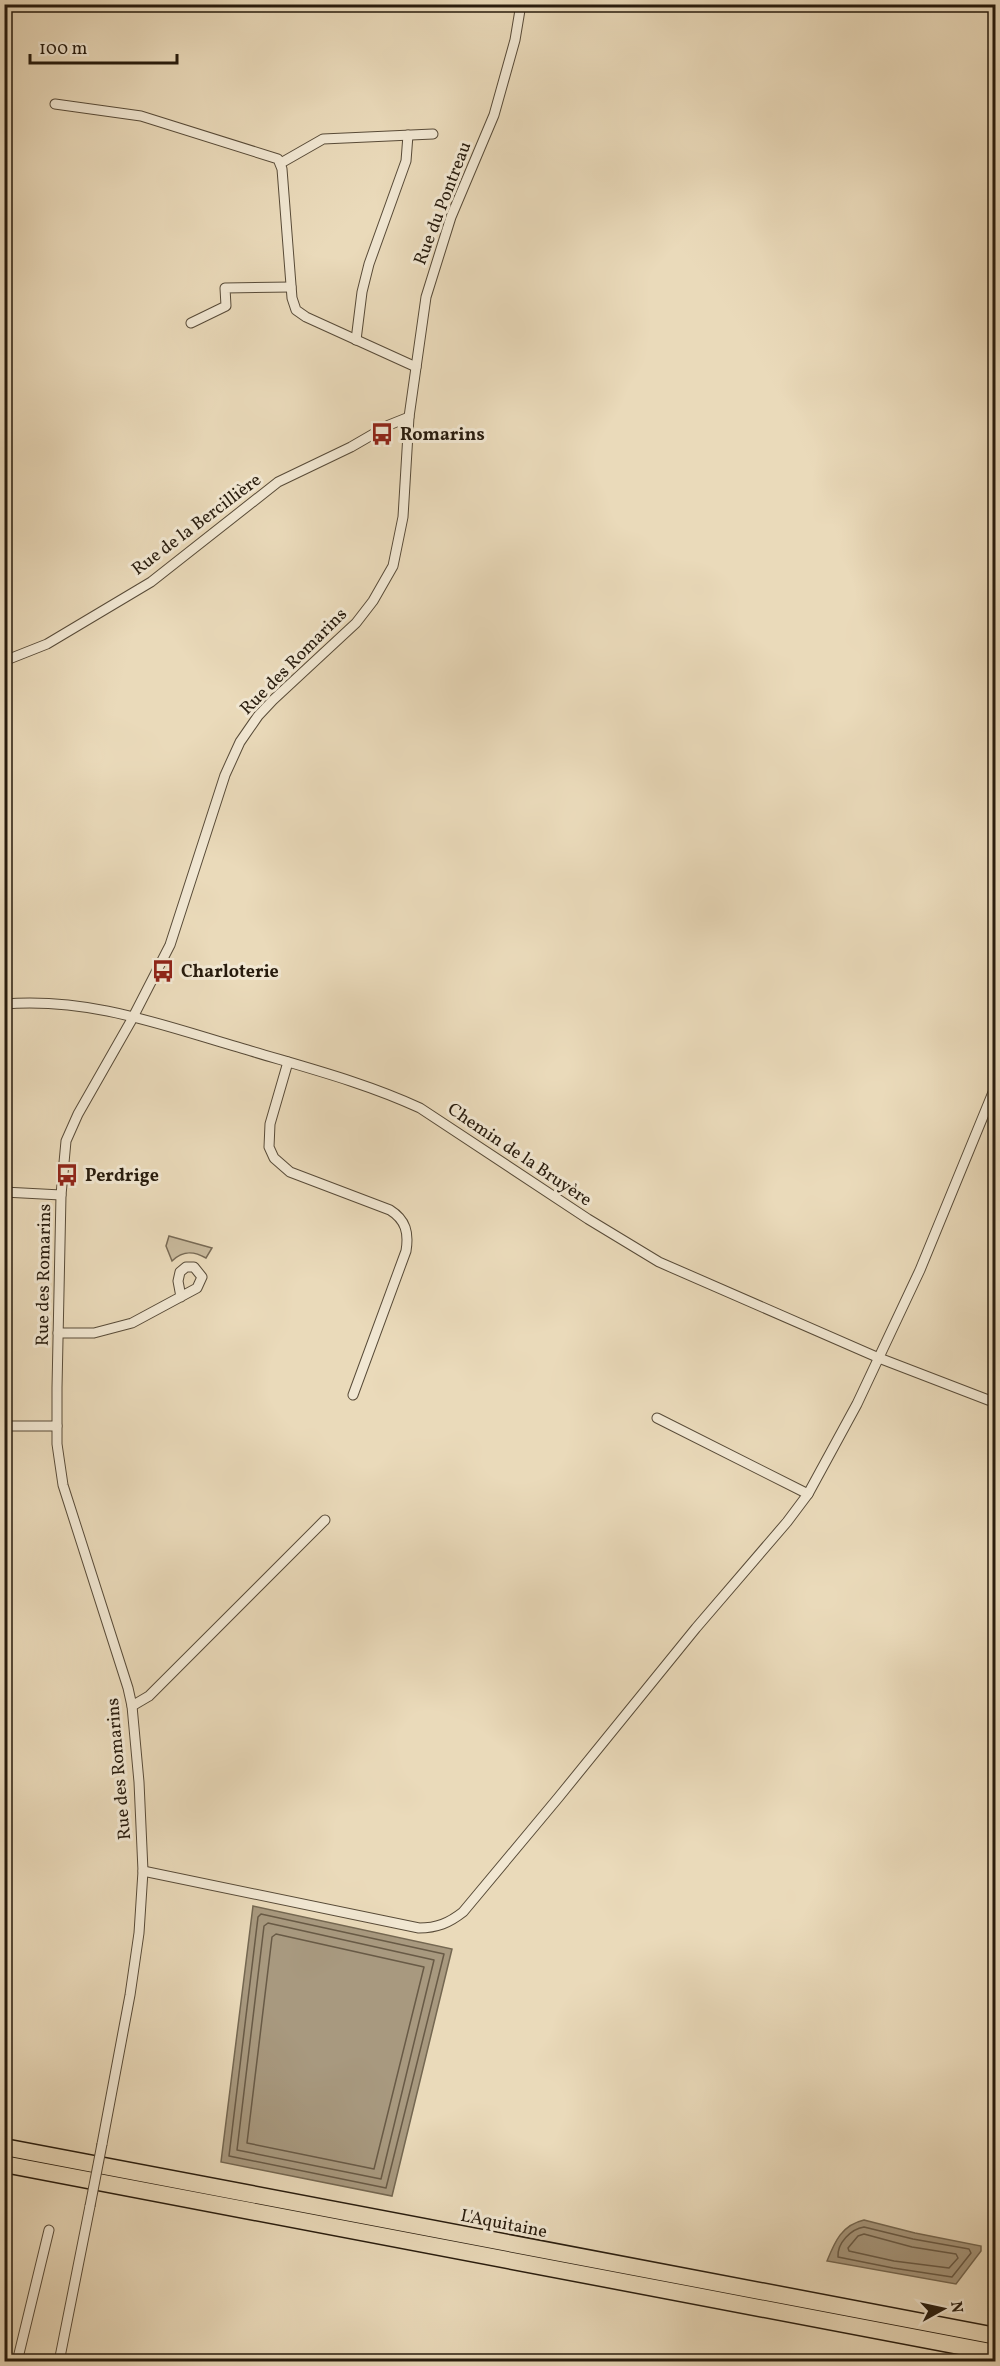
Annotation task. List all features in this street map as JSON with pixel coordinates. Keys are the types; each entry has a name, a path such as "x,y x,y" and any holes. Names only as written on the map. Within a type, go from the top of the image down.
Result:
{"highway":[{"name":"L'Aquitaine","path":"4,2147 996,2336"},
{"name":"L'Aquitaine","path":"4,2164 996,2353"}],"street":[{"name":"Rue du Pontreau","path":"409,417 432,274 450,217 494,115 513,50 521,4"},
{"path":"55,104 141,116 273,156 281,164 293,305 301,314 416,367"},
{"path":"281,164 323,140 433,134"},
{"path":"356,340 362,292 369,264 406,161 408,135"},
{"path":"191,323 226,306 225,288 291,287"},
{"name":"Rue de la Bercillière","path":"4,661 55,639 151,582 278,482 409,417"},
{"name":"Rue des Romarins","path":"59,2361 136,1961 143,1871 139,1782 132,1706 123,1670 63,1485 59,1464 58,1333 64,1154 71,1128 133,1017 175,932 225,775 240,742 258,716 273,700 356,622 373,601 393,566 403,517 409,417"},
{"name":"Chemin de la Bruyère","path":"4,1004 46,1002 80,1005 133,1017 381,1091 420,1108 588,1220 659,1262 879,1358 996,1403"},
{"path":"288,1062 270,1124 269,1147 274,1158 290,1172 390,1210 402,1220 407,1234 406,1251 353,1395"},
{"path":"143,1871 419,1928 431,1928 453,1920 463,1912 808,1494 879,1358 938,1229 996,1085"},
{"path":"4,1192 61,1195"},
{"path":"58,1333 94,1333 119,1328 181,1297"},
{"path":"657,1418 808,1494"},
{"path":"4,1426 57,1426"},
{"path":"132,1706 149,1696 325,1520"},
{"path":"17,2361 49,2230"}],"shaded area":[{"path":"169,1236 212,1248 206,1258 189,1253 180,1255 172,1261 166,1246"}],"water":[{"path":"253,1906 452,1949 392,2196 221,2162"},
{"path":"864,2220 981,2246 981,2251 956,2284 827,2261 840,2235 856,2222"}],"place":[{"name":"Romarins","path":"382,434"},
{"name":"Charloterie","path":"163,971"},
{"name":"Perdrige","path":"67,1175"}]}
